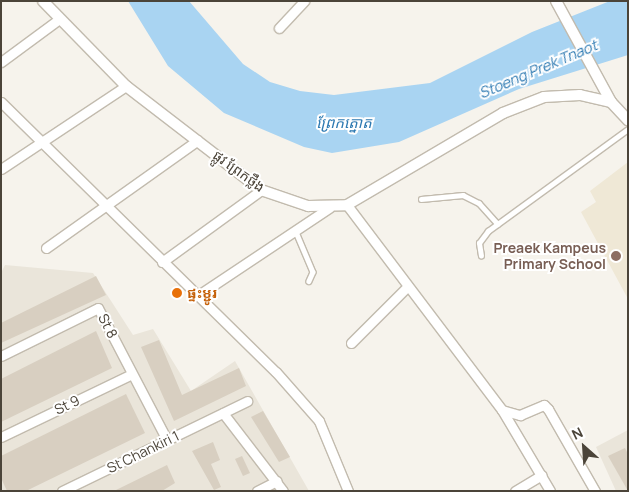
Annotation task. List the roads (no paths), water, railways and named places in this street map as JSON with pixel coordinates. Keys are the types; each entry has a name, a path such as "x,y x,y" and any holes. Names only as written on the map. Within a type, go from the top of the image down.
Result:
{"street":[{"name":"ផ្លូវ ព្រែកថ្លឹង","path":"43,1 58,20 126,86 261,190 329,208 347,205 503,113 544,97 580,95 611,102"},
{"path":"279,28 304,1"},
{"path":"556,1 611,102 628,120"},
{"path":"1,62 58,20"},
{"path":"1,169 126,86"},
{"path":"1,102 197,296 319,421 348,491"},
{"path":"46,248 198,140"},
{"path":"162,262 261,190"},
{"path":"347,205 407,287 502,410 550,491"},
{"path":"197,296 296,232 329,208"},
{"path":"351,343 407,287"},
{"name":"St 8","path":"1,356 98,308 166,440"},
{"name":"St 9","path":"1,437 132,374"},
{"name":"St Chankiri 1","path":"62,491 247,401"},
{"path":"502,410 520,416 544,405 595,491"},
{"path":"223,412 283,491"},
{"path":"515,491 542,476"},
{"path":"257,491 277,481"}],"lane":[{"path":"482,256 479,243 498,224 628,129"},
{"path":"421,199 463,195 479,204 498,224"},
{"path":"296,232 312,272 309,281"}],"water":[{"name":"ព្រែកត្នោត","path":"128,1 189,1 243,64 270,82 300,91 334,95 430,83 532,32 610,1 628,1 628,55 519,89 399,142 332,153 304,147 224,113 168,66"}],"place":[{"name":"Preaek Kampeus Primary School","path":"616,256"},
{"name":"ផ្ទះម្ជូរ","path":"177,293"}],"water label":[{"name":"Stoeng Prek Tnaot","path":"538,69"}]}
